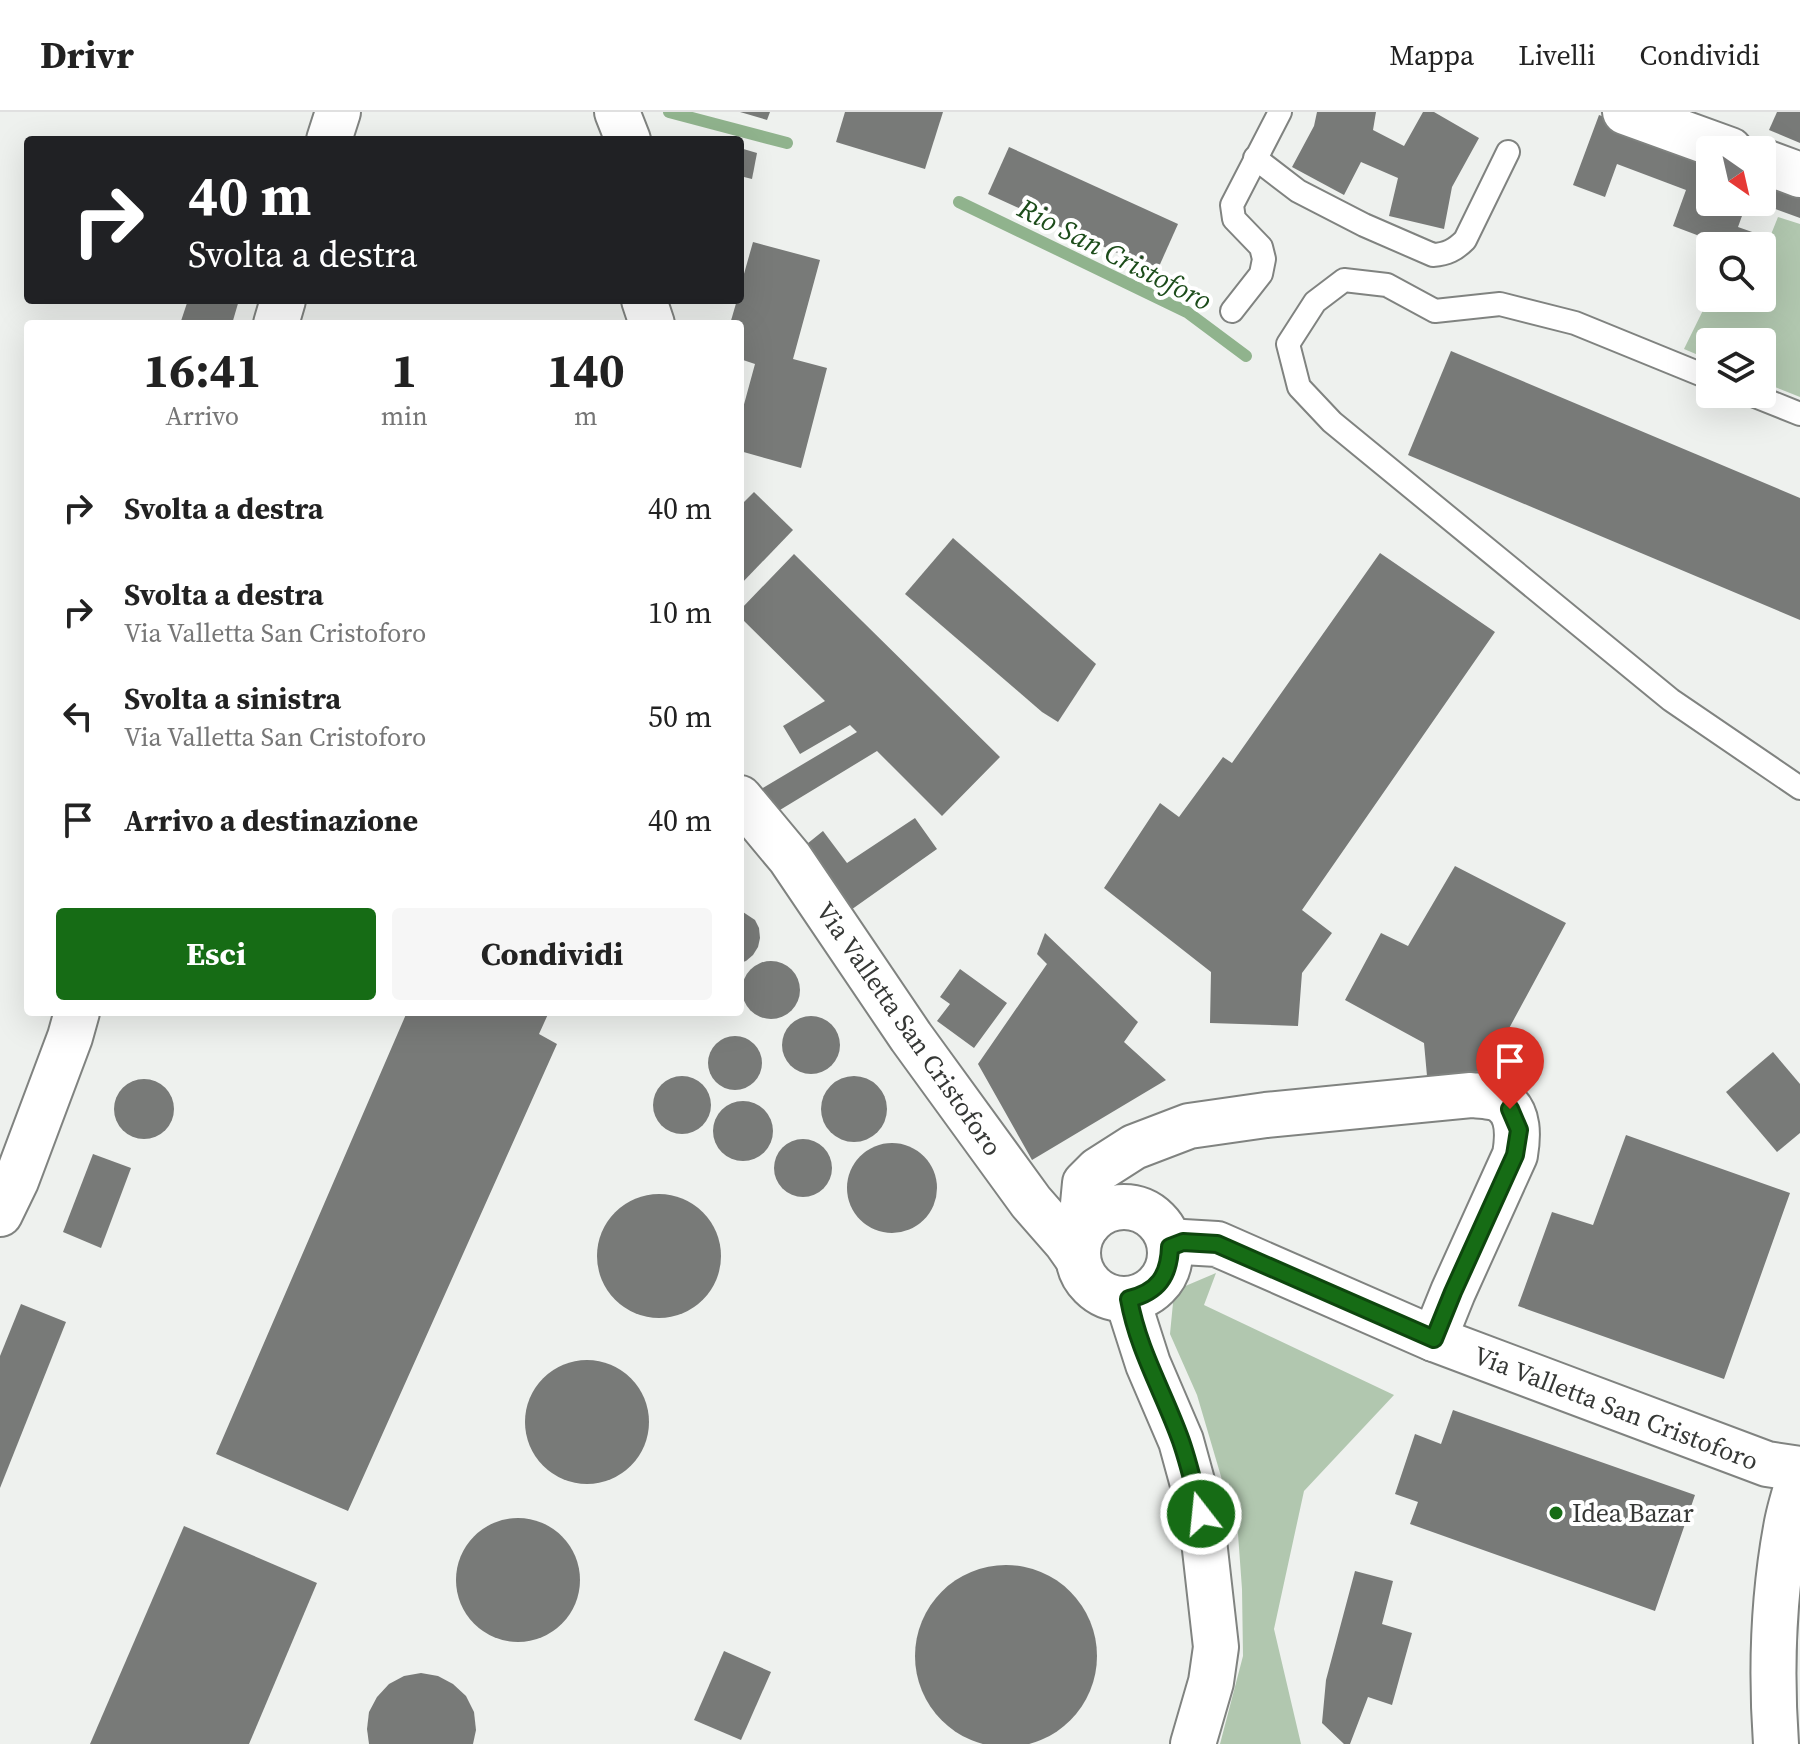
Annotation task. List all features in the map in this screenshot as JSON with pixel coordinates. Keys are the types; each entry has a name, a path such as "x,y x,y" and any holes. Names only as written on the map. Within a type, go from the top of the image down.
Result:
{"street":[{"path":"617,112 628,136"},
{"path":"631,136 636,112"},
{"path":"1625,112 1696,138"},
{"path":"1776,166 1800,175"},
{"name":"Via Valletta San Cristoforo","path":"744,803 790,858 920,1050 1031,1202 1066,1242 1083,1242"},
{"path":"0,1214 16,1181 76,1016"},
{"path":"1083,1242 1099,1213 1129,1207 1144,1211 1166,1232 1170,1247 1170,1262 1156,1287 1144,1296 1115,1299 1101,1294 1090,1285 1082,1273 1083,1204 1085,1183 1098,1170 1134,1147 1189,1126 1266,1115 1471,1095 1501,1099 1510,1109 1519,1130 1515,1155 1434,1339"},
{"name":"Via Valletta San Cristoforo","path":"1170,1247 1183,1242 1217,1244 1434,1339 1767,1464 1800,1472"},
{"path":"1129,1299 1148,1364 1181,1441 1201,1514 1216,1647 1211,1682 1196,1733"},
{"path":"1776,1744 1773,1656 1779,1576 1786,1527 1800,1472"},
{"path":"1162,1744 1179,1700 1210,1584"}],"lane":[{"path":"1232,311 1261,274 1264,259 1261,247 1234,219 1232,205 1280,112"},
{"path":"1255,158 1298,191 1364,225 1433,255 1456,249 1465,240 1508,152"},
{"path":"1696,372 1575,323 1500,304 1435,311 1387,285 1344,280 1315,302 1288,344 1299,387 1332,422 1671,700 1800,788"},
{"path":"1776,404 1800,414"}],"green space":[{"path":"1778,217 1800,224 1800,397 1776,388 1776,328 1696,328 1696,354 1684,349 1702,312 1776,312 1776,232 1772,232"},
{"path":"1216,1273 1204,1305 1394,1395 1304,1491 1274,1629 1301,1744 1220,1744 1243,1656 1238,1534 1197,1395 1170,1334 1173,1303 1183,1287"}],"building":[{"path":"740,112 770,112 767,120"},
{"path":"845,112 943,112 925,169 836,142"},
{"path":"1317,112 1376,112 1373,130 1404,146 1423,112 1434,112 1479,138 1452,187 1444,229 1389,216 1398,178 1361,162 1344,195 1292,167 1314,126"},
{"path":"1777,112 1800,112 1800,143 1769,130"},
{"path":"1599,115 1696,150 1696,216 1742,216 1738,227 1752,232 1696,232 1696,235 1673,226 1686,190 1617,164 1605,197 1573,185"},
{"path":"1009,147 1178,224 1157,271 988,194"},
{"path":"744,149 757,153 752,179 744,177"},
{"path":"1776,180 1800,189 1800,218 1776,209"},
{"path":"753,242 820,260 793,359 827,368 801,468 744,452 744,404 755,364 744,360 744,320 731,320 736,304 744,304 744,274"},
{"path":"187,304 238,304 233,320 181,320"},
{"path":"1451,351 1800,498 1800,620 1408,455"},
{"path":"754,492 793,530 744,581 744,502"},
{"path":"953,538 1096,664 1058,722 1042,712 905,594"},
{"path":"1380,553 1495,632 1302,910 1332,933 1302,973 1298,1026 1210,1023 1211,972 1104,888 1160,803 1179,817 1223,757 1232,763"},
{"path":"794,554 1000,757 942,816 877,751 775,813 761,789 857,732 850,725 800,754 783,726 825,701 744,621 744,606"},
{"path":"915,818 937,849 848,912 802,848 823,831 847,863"},
{"path":"1455,866 1566,923 1486,1071 1427,1076 1424,1043 1345,1000 1381,933 1408,946"},
{"path":"744,913 755,920 760,938 758,947 746,961"},
{"path":"1045,933 1138,1022 1124,1042 1166,1080 1032,1160 978,1064 1047,964 1037,954"},
{"path":"760,963 782,963 798,979 798,1001 782,1017 760,1017 744,1001 744,979"},
{"path":"960,969 1007,1003 974,1048 937,1021 950,1004 940,997"},
{"path":"405,1016 547,1016 539,1034 557,1044 348,1511 216,1454"},
{"path":"811,1016 822,1018 831,1025 838,1034 838,1056 831,1065 822,1072 811,1074 800,1072 791,1065 784,1056 782,1045 784,1034 791,1025 800,1018"},
{"path":"735,1036 754,1044 762,1063 754,1082 735,1090 716,1082 708,1063 716,1044"},
{"path":"1773,1052 1800,1084 1800,1133 1777,1152 1726,1092"},
{"path":"682,1076 703,1084 711,1105 703,1126 682,1134 661,1126 653,1105 661,1084"},
{"path":"847,1076 861,1076 873,1081 882,1090 887,1109 885,1122 878,1133 861,1142 847,1142 835,1137 826,1128 821,1116 821,1102 826,1090 835,1081"},
{"path":"144,1079 156,1081 165,1088 172,1097 172,1121 165,1130 156,1137 144,1139 132,1137 123,1130 116,1121 114,1109 116,1097 123,1088 132,1081"},
{"path":"743,1101 755,1103 764,1110 771,1119 771,1143 764,1152 755,1159 743,1161 731,1159 722,1152 715,1143 713,1131 715,1119 722,1110 731,1103"},
{"path":"1626,1135 1790,1193 1724,1379 1518,1306 1552,1212 1593,1225"},
{"path":"803,1139 814,1141 823,1148 830,1157 830,1179 823,1188 814,1195 803,1197 792,1195 783,1188 776,1179 774,1168 776,1157 783,1148 792,1141"},
{"path":"892,1143 909,1147 924,1156 933,1171 937,1188 933,1205 924,1220 909,1229 892,1233 875,1229 860,1220 851,1205 847,1188 851,1171 860,1156 875,1147"},
{"path":"93,1154 131,1168 101,1248 63,1232"},
{"path":"659,1194 683,1198 703,1212 717,1232 721,1256 717,1280 703,1300 683,1314 659,1318 635,1314 615,1300 601,1280 597,1256 601,1232 615,1212 635,1198"},
{"path":"21,1304 66,1322 0,1488 0,1356"},
{"path":"587,1360 611,1364 631,1378 645,1398 649,1422 645,1446 631,1466 611,1480 587,1484 563,1480 543,1466 529,1446 525,1422 529,1398 543,1378 563,1364"},
{"path":"1453,1410 1695,1495 1655,1611 1410,1524 1418,1502 1395,1494 1415,1434 1441,1444"},
{"path":"518,1518 542,1522 562,1536 576,1556 580,1580 576,1604 562,1624 542,1638 518,1642 494,1638 474,1624 460,1604 456,1580 460,1556 474,1536 494,1522"},
{"path":"184,1526 317,1583 249,1744 90,1744"},
{"path":"988,1567 1024,1567 1056,1581 1081,1606 1095,1638 1095,1674 1081,1706 1056,1731 1024,1745 988,1745 956,1731 931,1706 917,1674 917,1638 931,1606 956,1581"},
{"path":"1355,1571 1393,1581 1382,1624 1412,1633 1392,1705 1368,1697 1350,1744 1344,1744 1322,1723 1326,1680"},
{"path":"724,1651 771,1672 741,1740 694,1720"},
{"path":"421,1673 438,1676 466,1696 474,1712 476,1730 473,1744 369,1744 369,1712 377,1697 389,1684 404,1676"}],"waterway":[{"name":"Rio San Cristoforo","path":"669,112 787,143"},
{"name":"Rio San Cristoforo","path":"959,202 1187,312 1246,356"}],"place":[{"name":"Idea Bazar","path":"1556,1513"}],"route":[{"path":"1201,1514 1181,1441 1148,1364 1129,1299 1144,1296 1156,1287 1170,1262 1170,1247 1183,1242 1217,1244 1434,1339 1515,1155 1519,1130 1510,1109"}]}
